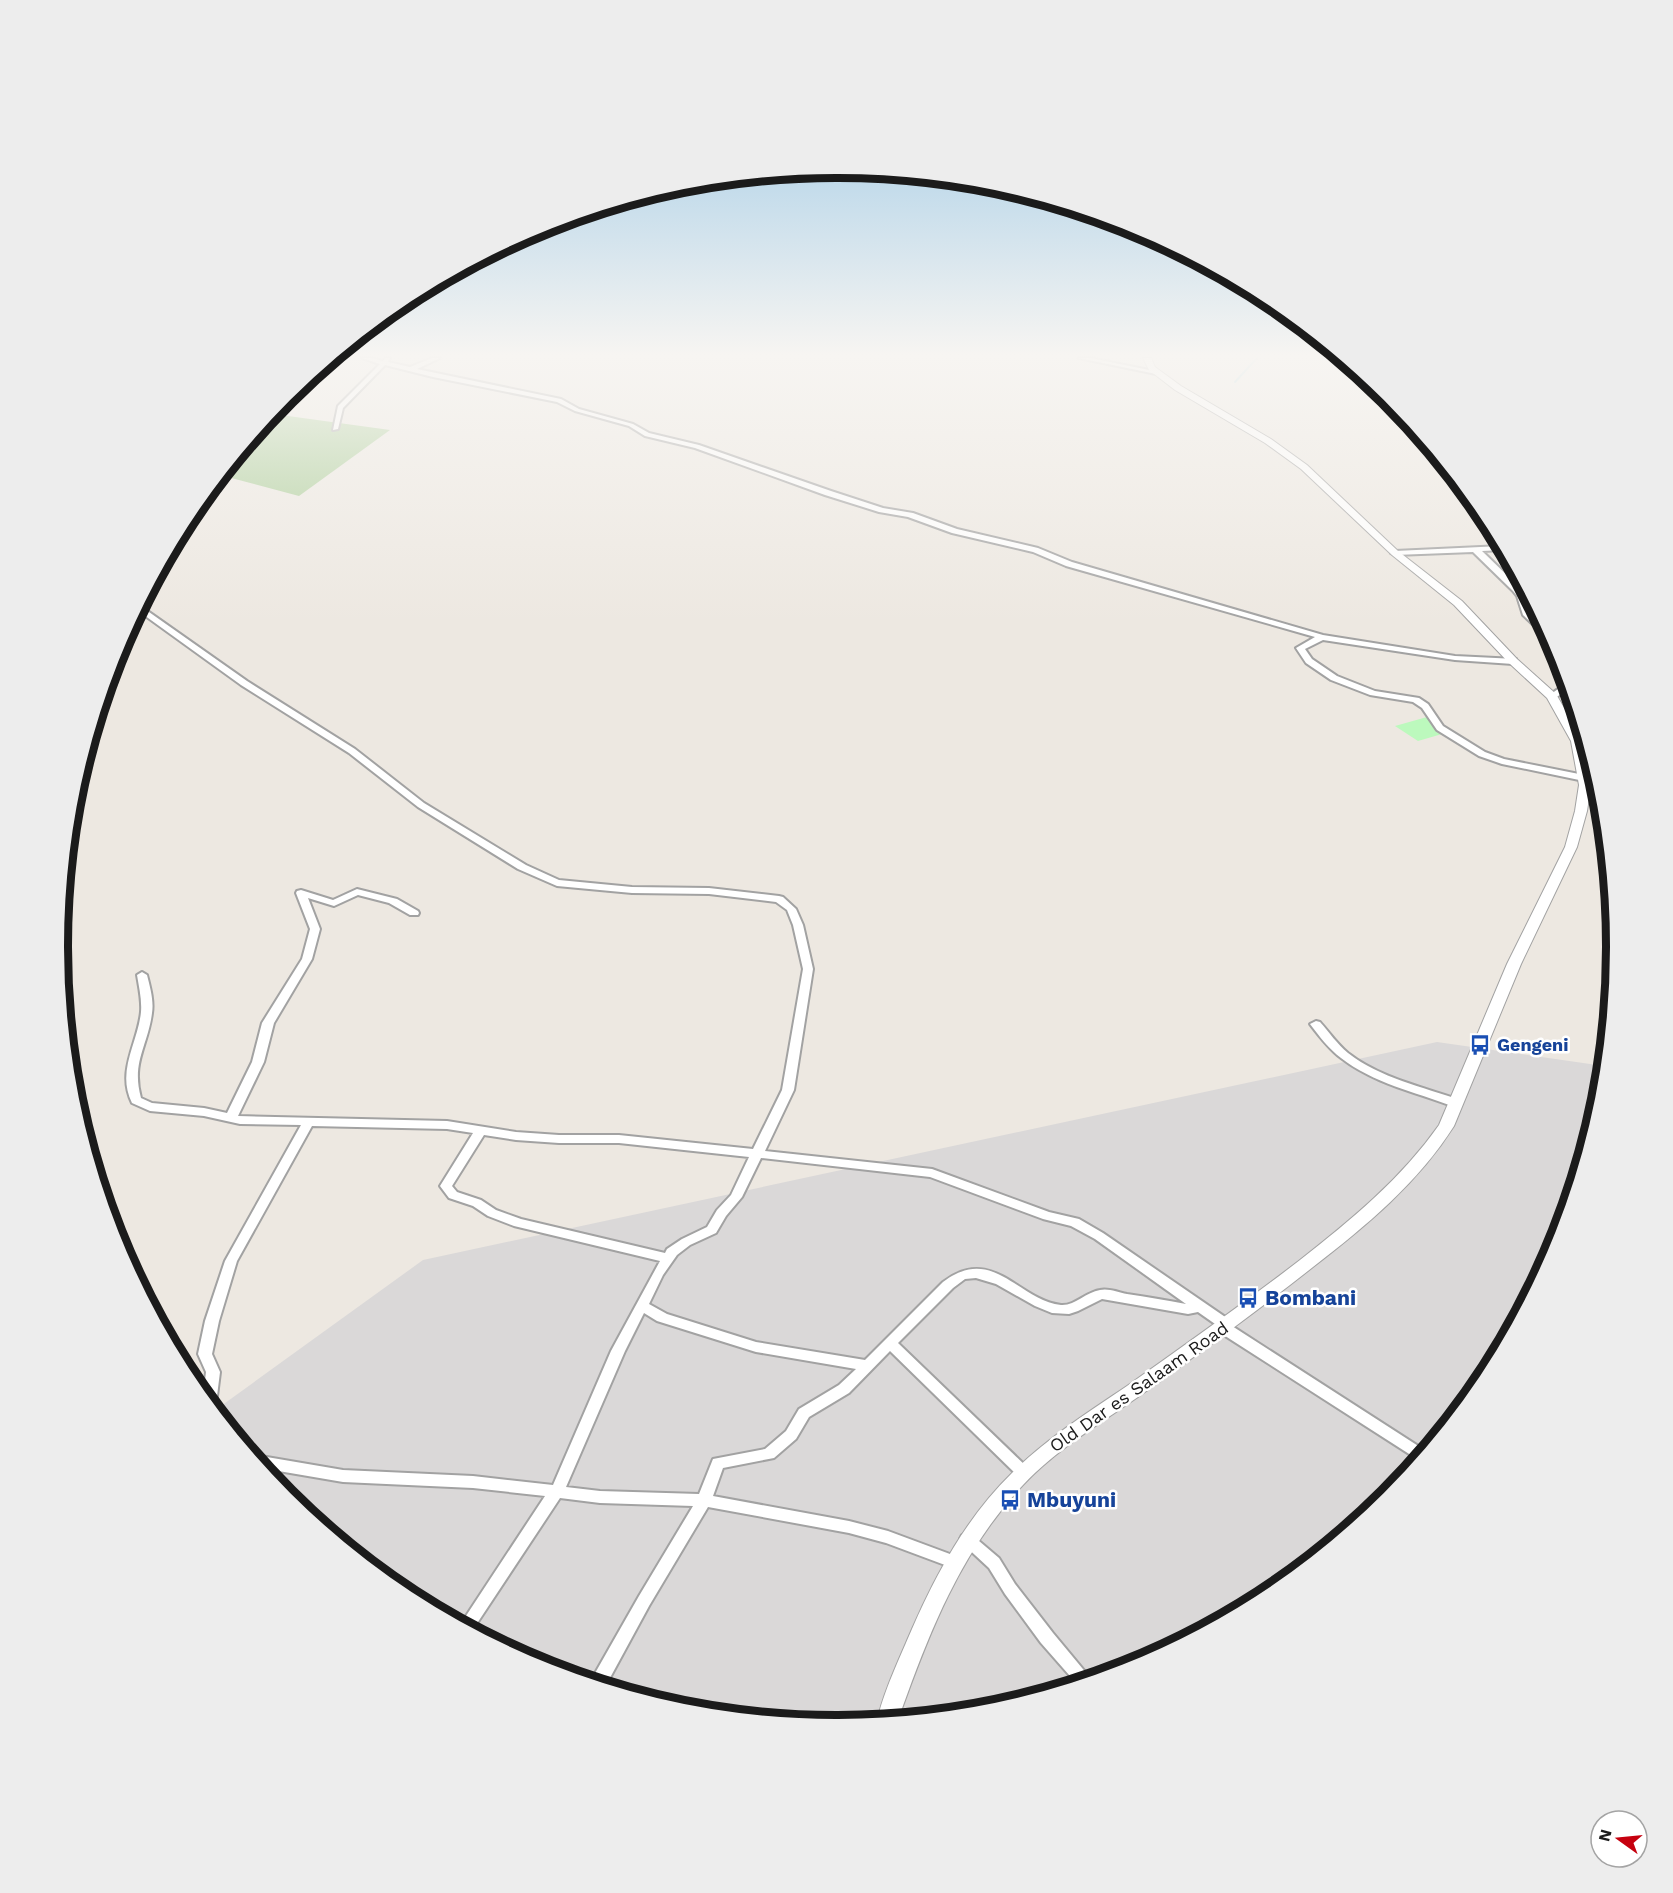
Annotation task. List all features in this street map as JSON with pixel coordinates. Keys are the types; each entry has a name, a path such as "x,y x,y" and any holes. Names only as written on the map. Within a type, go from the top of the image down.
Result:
{"street":[{"path":"692,446 718,453 882,510 1023,547 1069,564 1322,637 1455,658 1513,661"},
{"name":"Old Dar es Salaam Road","path":"1276,446 1304,466 1395,553 1458,603 1513,661 1552,696 1577,741 1580,752"},
{"path":"1395,553 1494,549"},
{"path":"1476,550 1519,593"},
{"path":"1522,598 1527,615 1533,621"},
{"path":"144,612 244,683 352,751 421,805 522,867 557,883 633,890 709,891 778,899 791,909 798,925 808,969 788,1090 736,1197 721,1213 712,1230 686,1242 672,1252 668,1258 618,1351 556,1493 470,1622"},
{"path":"1322,637 1300,648 1309,661 1334,678 1373,693 1416,700 1425,706 1440,728 1482,754 1587,782"},
{"path":"1552,696 1562,690"},
{"name":"Old Dar es Salaam Road","path":"890,1714 920,1631 953,1562 967,1539 1023,1472 1049,1450 1138,1386 1255,1306 1394,1192 1432,1149 1446,1126 1514,964 1571,847 1588,785"},
{"path":"231,1118 258,1062 268,1023 307,959 315,929 301,893 334,903 357,892 393,901 414,913"},
{"path":"142,975 147,1015 131,1066 130,1085 135,1100 150,1107 272,1121 309,1120 447,1125 480,1132 559,1139 619,1139 754,1156 932,1173 1047,1216 1075,1222 1202,1307 1225,1327 1417,1452"},
{"path":"1316,1024 1330,1042 1348,1059 1396,1082 1456,1103"},
{"path":"210,1393 213,1372 205,1354 212,1321 231,1262 309,1120"},
{"path":"480,1132 446,1186 453,1195 477,1203 492,1213 519,1223 668,1258"},
{"path":"600,1678 704,1500 718,1464 769,1454 791,1435 804,1413 844,1389 948,1285 964,1275 978,1274 1000,1280 1043,1304 1062,1310 1079,1306 1093,1296 1102,1294 1188,1309 1202,1307"},
{"path":"642,1306 662,1318 756,1347 866,1365"},
{"path":"889,1343 1023,1472"},
{"path":"267,1463 343,1476 473,1482 600,1497 704,1500 849,1527 888,1537 953,1562"},
{"path":"967,1539 994,1563 1010,1589 1047,1638 1080,1676"}],"shaded area":[{"path":"1437,1042 1596,1065 1591,1097 1565,1194 1526,1287 1476,1374 1415,1454 1344,1525 1305,1557 1264,1586 1221,1612 1177,1636 1084,1675 987,1701 887,1714 836,1715 786,1714 686,1701 589,1675 542,1657 452,1612 409,1586 368,1557 329,1525 293,1490 258,1454 220,1407 423,1260"}],"green space":[{"path":"252,446 367,446 299,496 227,477"},
{"path":"1427,717 1442,734 1418,741 1395,726"}],"place":[{"name":"Gengeni","path":"1480,1045"},
{"name":"Bombani","path":"1248,1298"},
{"name":"Mbuyuni","path":"1010,1500"}]}
